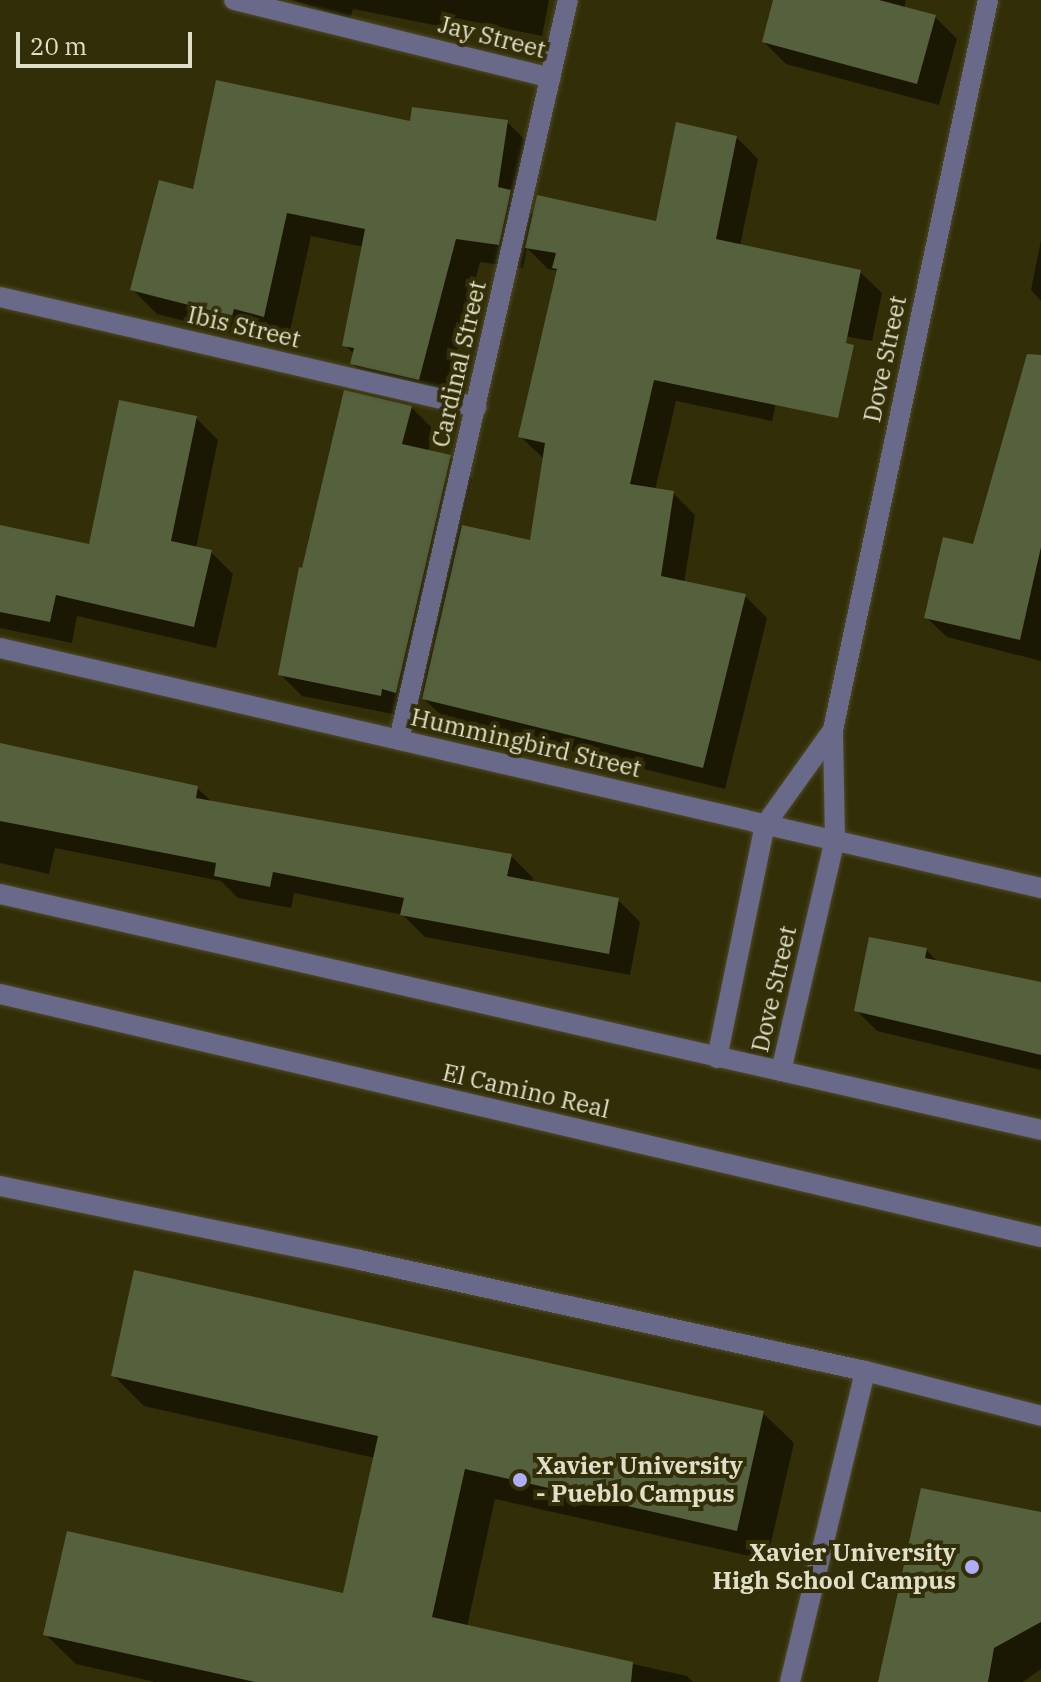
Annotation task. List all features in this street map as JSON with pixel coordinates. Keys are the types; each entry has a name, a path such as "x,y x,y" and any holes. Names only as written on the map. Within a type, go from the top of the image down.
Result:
{"street":[{"name":"Jay Street","path":"234,0 551,78"},
{"name":"Cardinal Street","path":"399,740 568,0"},
{"name":"Dove Street","path":"781,1071 835,839 833,730 988,0"},
{"name":"Ibis Street","path":"0,297 476,407"},
{"name":"Hummingbird Street","path":"0,648 1041,888"},
{"name":"Dove Street","path":"717,1058 765,825 833,730"},
{"path":"0,894 1041,1130"},
{"name":"El Camino Real","path":"0,994 1041,1237"},
{"path":"0,1186 865,1371 1041,1416"},
{"path":"790,1682 865,1371"}],"building":[{"path":"773,0 879,0 936,15 917,84 762,42"},
{"path":"216,80 410,121 412,107 508,120 498,187 511,190 499,245 456,239 419,380 350,364 354,348 342,346 365,229 287,213 264,317 234,309 232,316 130,290 159,180 193,189"},
{"path":"676,122 737,136 716,239 861,270 846,343 854,345 838,418 654,380 630,484 674,491 661,576 746,594 703,768 422,699 462,525 530,540 545,443 518,437 557,269 552,268 556,253 525,248 537,195 656,221"},
{"path":"1027,354 1041,355 1041,547 1020,640 924,618 943,537 973,544"},
{"path":"344,390 412,406 402,444 451,455 396,693 382,689 381,696 278,675 299,567 302,568"},
{"path":"119,400 197,416 171,541 212,550 194,627 56,595 50,622 0,612 0,525 89,544"},
{"path":"0,743 198,786 196,798 512,854 507,876 619,898 609,954 400,915 404,898 273,872 270,887 214,876 216,863 0,821"},
{"path":"869,937 927,948 925,958 1041,982 1041,1055 854,1011"},
{"path":"134,1270 764,1411 737,1531 465,1469 432,1617 633,1662 631,1682 255,1682 43,1635 67,1531 343,1593 378,1436 111,1376"},
{"name":"Xavier University High School Campus","path":"921,1488 1041,1512 1041,1622 994,1648 988,1682 878,1682"}],"place":[{"name":"Xavier University - Pueblo Campus","path":"520,1480"},
{"name":"Xavier University High School Campus","path":"972,1567"}]}
